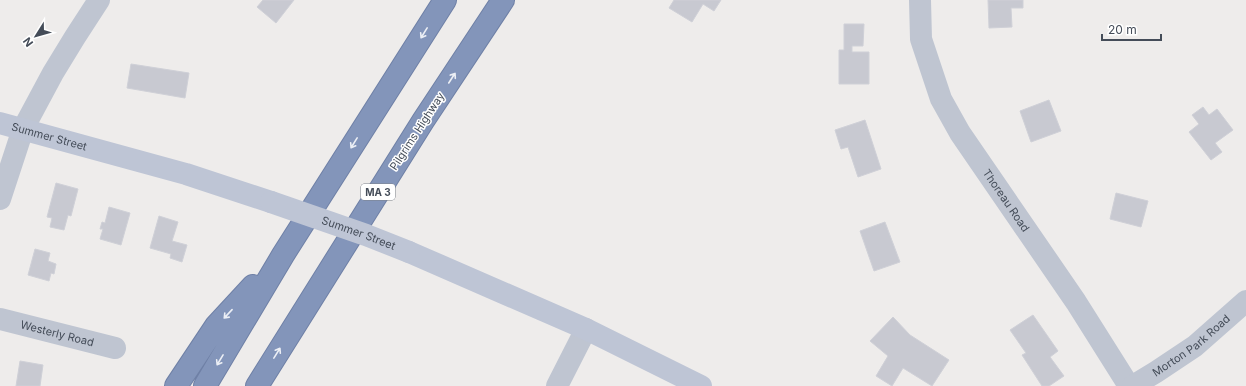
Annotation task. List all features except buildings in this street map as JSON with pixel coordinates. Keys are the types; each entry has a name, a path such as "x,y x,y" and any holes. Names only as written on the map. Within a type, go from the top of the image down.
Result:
{"highway":[{"path":"205,386 283,255 444,0"},
{"name":"Pilgrims Highway","path":"257,386 419,128 503,0"},
{"path":"176,386 216,326 283,255"}],"main road":[{"name":"Summer Street","path":"0,123 186,174 366,235 409,252 586,329 701,386"}],"street":[{"path":"0,199 24,129 53,73 100,0"},
{"name":"Thoreau Road","path":"920,0 921,39 941,99 960,133 1076,302 1129,386"},
{"name":"Morton Park Road","path":"1133,386 1194,346 1246,301"},
{"name":"Westerly Road","path":"0,318 115,348"},
{"path":"557,386 586,329"}]}
